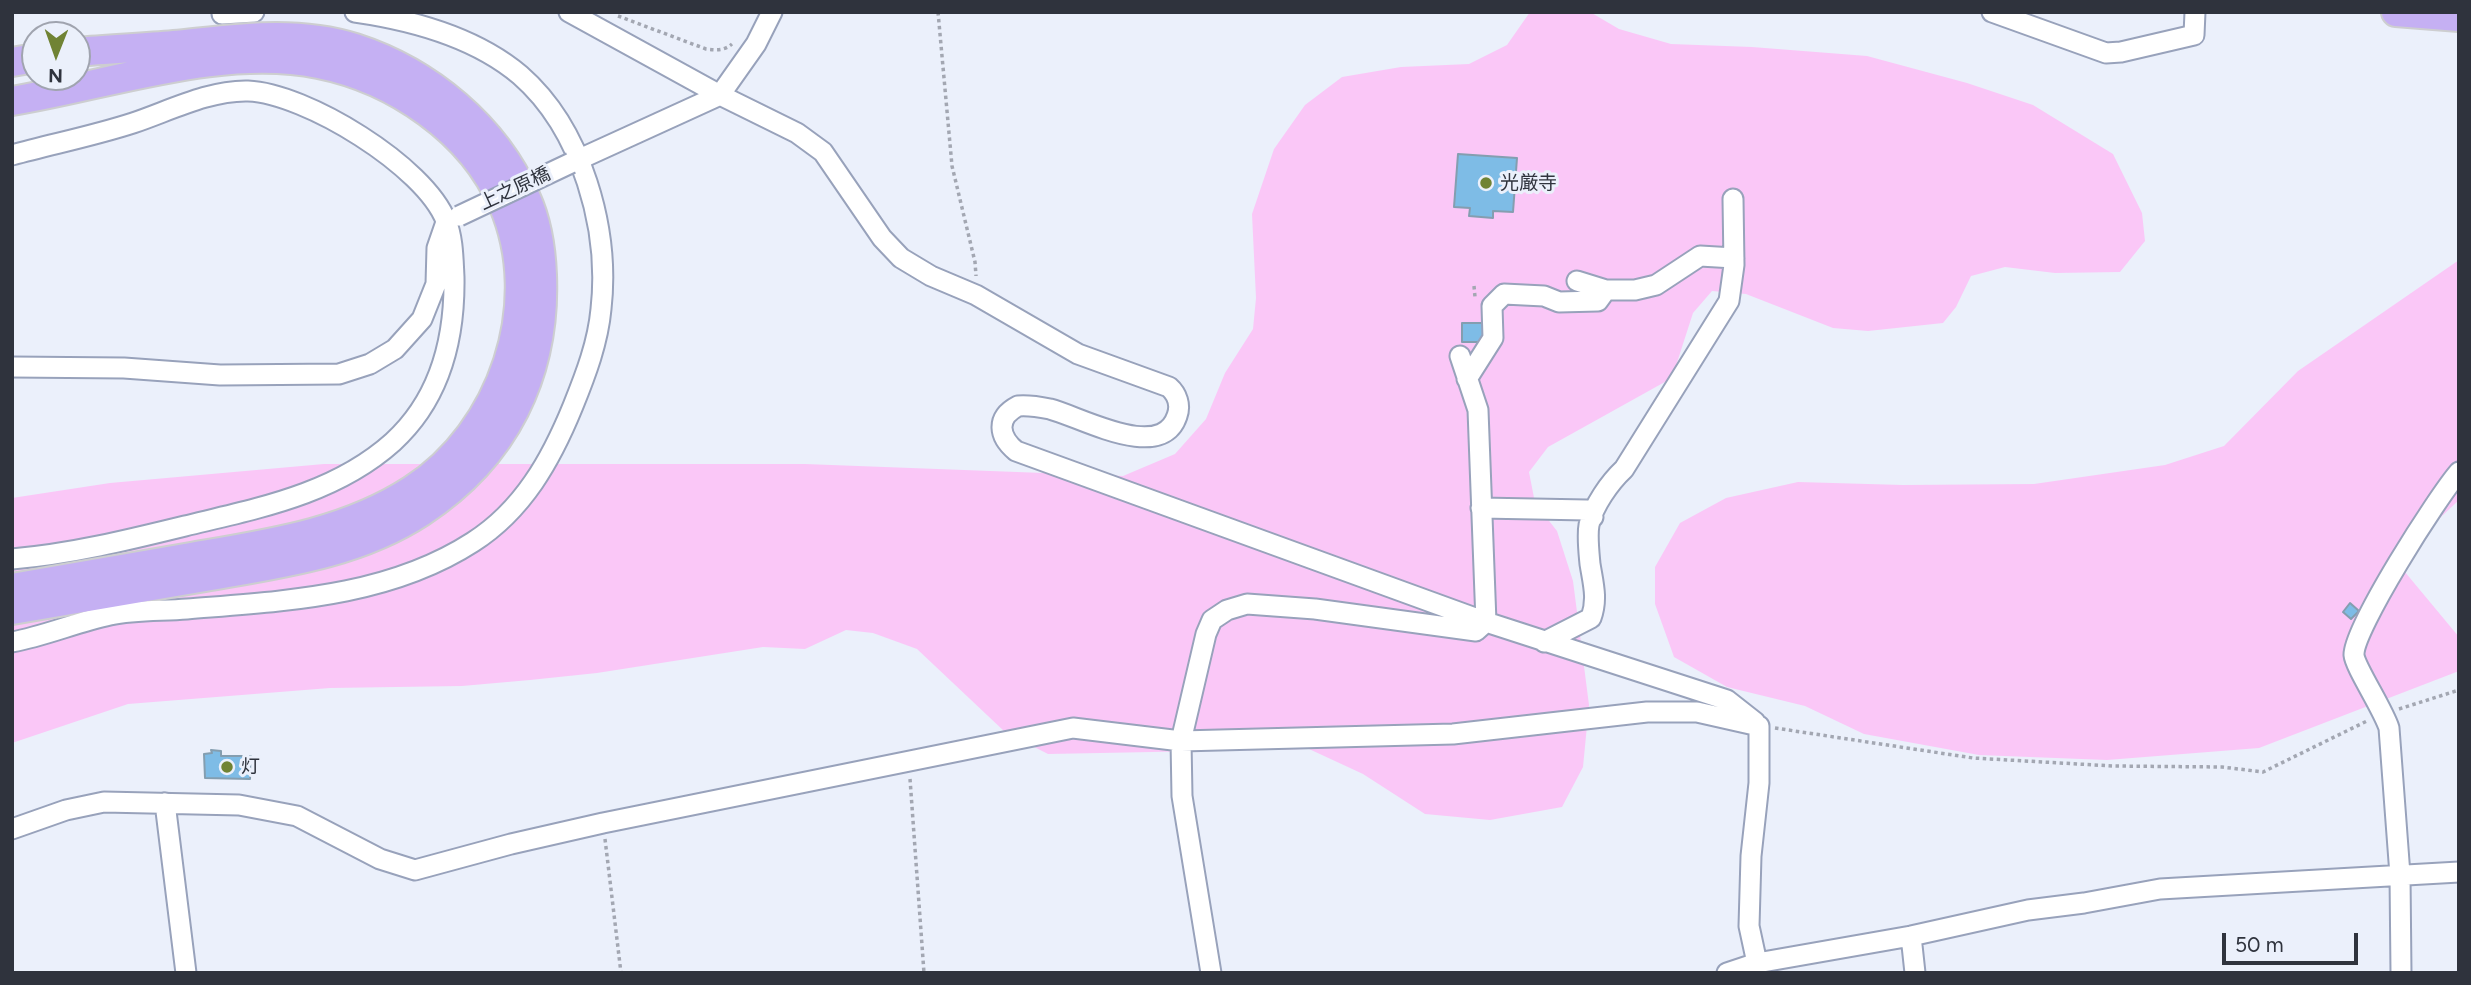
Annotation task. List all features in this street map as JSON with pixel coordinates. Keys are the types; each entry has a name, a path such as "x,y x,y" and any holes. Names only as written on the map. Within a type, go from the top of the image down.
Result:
{"highway":[{"path":"2396,12 2459,17"},
{"path":"12,610 288,562 356,544 420,513 447,494 471,472 512,418 536,355 541,321 541,258 536,229 528,201 514,173 472,120 447,97 417,76 354,48 285,36 253,36 91,51"},
{"path":"12,101 189,65 244,59 288,59 318,64 376,81 419,107 452,133 490,179 512,230 519,288 513,346 505,374 492,401 478,425 460,447 439,469 406,494 355,520 283,540 12,588"}],"street":[{"path":"222,12 254,12"},
{"path":"12,642 110,615 306,599 355,590 396,578 472,543 502,521 528,493 549,459 570,414 595,344 602,298 601,240 594,202 574,161 561,125 519,75 469,45 422,26 355,12"},
{"path":"569,12 720,95 797,133 823,152 882,238 901,258 931,276 976,295 1078,354 1169,387 1178,398 1175,421 1170,429 1157,437 1128,435 1050,409 1017,406 1006,414 1002,435 1016,451 1486,622 1727,700 1759,726"},
{"path":"720,95 756,44 772,12"},
{"path":"1992,12 2106,53 2194,35 2195,12"},
{"path":"12,155 96,134 215,95 249,91 291,101 315,111 370,143 416,180 452,218 454,267 452,328 445,360 418,414 395,440 374,457 342,478 309,493 261,507 136,538 45,556 12,559"},
{"name":"上之原橋","path":"452,218 720,95"},
{"path":"1544,642 1591,618 1595,589 1590,562 1589,524 1608,483 1624,469 1730,301 1734,258 1733,199"},
{"path":"12,367 124,368 220,375 339,374 360,368 395,349 422,319 436,284 437,248 452,218"},
{"path":"1577,281 1606,290 1635,290 1656,285 1700,256 1734,258"},
{"path":"1467,379 1493,338 1492,306 1504,294 1544,296 1559,302 1598,301 1606,290"},
{"path":"1460,356 1478,410 1486,622"},
{"path":"2402,973 2400,875 2389,728 2354,656 2357,639 2395,569 2444,490 2459,472"},
{"path":"1481,508 1587,510 1593,517"},
{"path":"1211,973 1182,796 1181,741 1206,634 1212,620 1227,610 1247,604 1476,631 1486,622"},
{"path":"12,829 66,810 104,802 239,805 297,816 380,859 415,870 603,823 1073,727 1181,741 1453,734 1647,712 1697,712 1759,726"},
{"path":"1757,963 1749,926 1751,856 1759,783 1759,726"},
{"path":"165,803 186,973"},
{"path":"1727,973 1757,963 1911,936 2028,911 2160,889 2459,872"},
{"path":"1911,936 1915,973"}],"path":[{"path":"937,12 952,166 975,262 976,295"},
{"path":"611,15 706,49 727,48 736,40"},
{"path":"1759,726 1973,758 2113,766 2222,766 2263,772 2384,713 2459,690"},
{"path":"908,760 924,973"},
{"path":"603,823 621,973"}],"shaded area":[{"path":"1530,12 1590,12 1619,29 1671,44 1867,56 1967,83 2033,105 2113,154 2142,213 2145,241 2120,272 2055,273 2005,267 1971,276 1956,307 1943,323 1868,331 1833,328 1746,294 1712,291 1693,313 1672,378 1548,447 1529,472 1535,503 1557,531 1573,581 1589,705 1583,767 1562,807 1490,820 1425,814 1363,774 1309,749 1048,754 1005,732 917,649 873,633 846,630 805,649 763,647 597,673 530,680 462,686 330,688 128,704 12,743 12,498 110,483 324,464 805,464 1123,476 1175,454 1206,419 1225,373 1253,329 1256,298 1252,214 1274,149 1305,105 1342,77 1401,67 1469,64 1507,45"},
{"path":"2459,260 2459,500 2395,560 2459,637 2459,671 2259,748 2107,760 1979,755 1864,734 1805,706 1727,687 1674,657 1655,604 1655,567 1680,523 1726,498 1798,482 1903,485 2034,484 2165,465 2224,446 2298,371"}],"building":[{"name":"光厳寺","path":"1458,154 1517,158 1513,212 1493,211 1493,218 1469,216 1470,208 1454,207"},
{"path":"1462,323 1485,323 1485,342 1462,342"},
{"path":"2350,603 2359,611 2351,619 2343,612"},
{"name":"灯","path":"211,750 221,751 221,756 251,756 250,779 205,778 204,754 212,753"}],"place":[{"name":"光厳寺","path":"1486,183"},
{"name":"灯","path":"227,767"}]}
